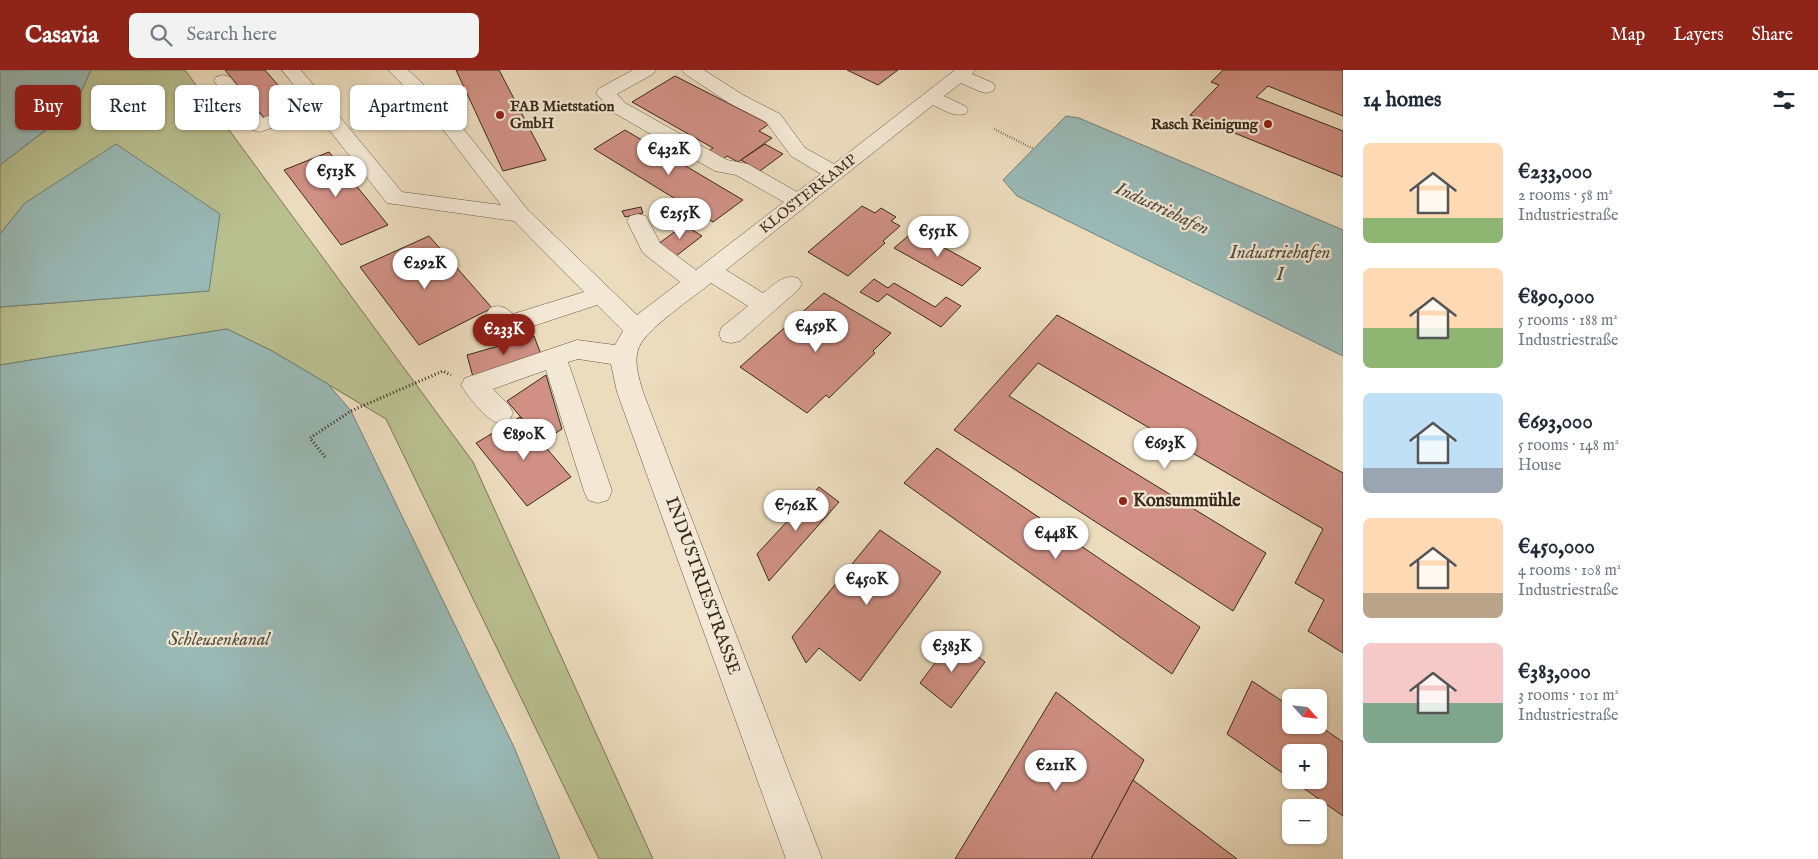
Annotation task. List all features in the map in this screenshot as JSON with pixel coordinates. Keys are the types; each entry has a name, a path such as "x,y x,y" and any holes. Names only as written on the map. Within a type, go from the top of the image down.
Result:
{"street":[{"path":"290,70 303,85"},
{"path":"397,70 435,106 520,215 601,295 644,324 628,342 623,356 577,349 474,385 500,413"},
{"path":"647,70 605,93 618,107 692,150 722,166 741,169 798,202"},
{"path":"691,70 773,118 798,152 835,173"},
{"path":"963,73 986,87"},
{"name":"KLOSTERKAMP","path":"644,324 963,73"},
{"path":"223,81 259,126 269,122"},
{"path":"898,98 958,110"},
{"path":"340,130 395,198 520,215"},
{"path":"638,221 652,248 658,254 765,306"},
{"path":"731,334 790,284"},
{"path":"498,314 509,325 601,295"},
{"name":"INDUSTRIESTRASSE","path":"623,356 624,374 630,392 804,859"},
{"path":"554,357 598,491"}],"path":[{"path":"994,129 1034,149"},
{"path":"325,457 310,438 351,411 443,371 474,385"}],"green space":[{"path":"91,70 185,70 196,85 175,85 175,130 229,130 473,462 653,859 599,859 386,419 272,351 227,329 0,365 0,307 209,291 25,203 0,234 0,165 46,130 81,130 81,92"}],"water":[{"path":"0,70 91,70 81,92 81,85 15,85 15,130 46,130 0,165"},
{"name":"Industriehafen I","path":"1066,116 1079,118 1343,230 1343,356 1017,196 1003,180"},
{"path":"116,144 220,214 209,291 0,307 0,234 25,203"},
{"name":"Schleusenkanal","path":"227,329 272,351 328,384 351,411 514,747 560,859 0,859 0,365"}],"building":[{"path":"225,70 265,70 278,85 269,85 269,118 265,119 259,112 259,85 237,85"},
{"name":"FAB Mietstation GmbH","path":"456,70 499,70 546,160 503,171 467,94 467,85 463,85"},
{"path":"847,70 898,70 878,85"},
{"name":"Rasch Reinigung","path":"1223,70 1343,70 1343,116 1268,86 1256,97 1343,131 1343,177 1190,115 1219,85 1211,82"},
{"path":"675,76 769,124 759,131 772,138 738,162 727,156 721,161 706,153 713,148 632,102"},
{"path":"625,130 743,200 713,222 594,149"},
{"path":"765,144 783,154 760,171 741,160"},
{"path":"329,152 388,225 341,245 284,170"},
{"path":"862,206 875,213 881,208 896,217 891,221 900,226 883,241 885,243 848,276 808,252"},
{"path":"641,207 643,213 625,217 622,211"},
{"path":"684,225 702,236 676,256 658,244"},
{"path":"914,231 981,268 962,286 894,248"},
{"path":"429,236 492,308 419,345 360,267"},
{"path":"874,279 888,288 894,283 935,307 946,297 961,306 941,327 887,294 878,302 860,292"},
{"path":"824,293 891,333 873,351 875,353 829,398 826,395 807,413 740,367"},
{"name":"Konsummühle","path":"1057,315 1343,473 1343,653 1308,631 1324,600 1295,583 1323,529 1038,363 1009,396 1266,553 1233,611 954,430"},
{"path":"534,336 542,357 473,377 467,355"},
{"path":"546,375 562,429 542,442 507,401"},
{"path":"520,417 571,477 527,506 476,443"},
{"path":"937,448 1200,627 1172,674 904,483"},
{"path":"819,487 839,502 769,581 757,554"},
{"path":"880,530 941,572 860,681 819,648 806,663 792,637"},
{"path":"954,638 985,662 951,708 920,683"},
{"path":"1252,681 1282,701 1282,734 1328,734 1328,732 1343,742 1343,816 1327,805 1327,799 1319,799 1305,789 1327,789 1327,744 1282,744 1282,773 1227,734"},
{"path":"1056,692 1144,760 1091,859 955,859"},
{"path":"1133,780 1237,859 1091,859"}],"place":[{"name":"FAB Mietstation GmbH","path":"500,115"},
{"name":"Rasch Reinigung","path":"1268,124"},
{"name":"Konsummühle","path":"1123,501"}],"water label":[{"name":"Industriehafen","path":"1162,209"}]}
